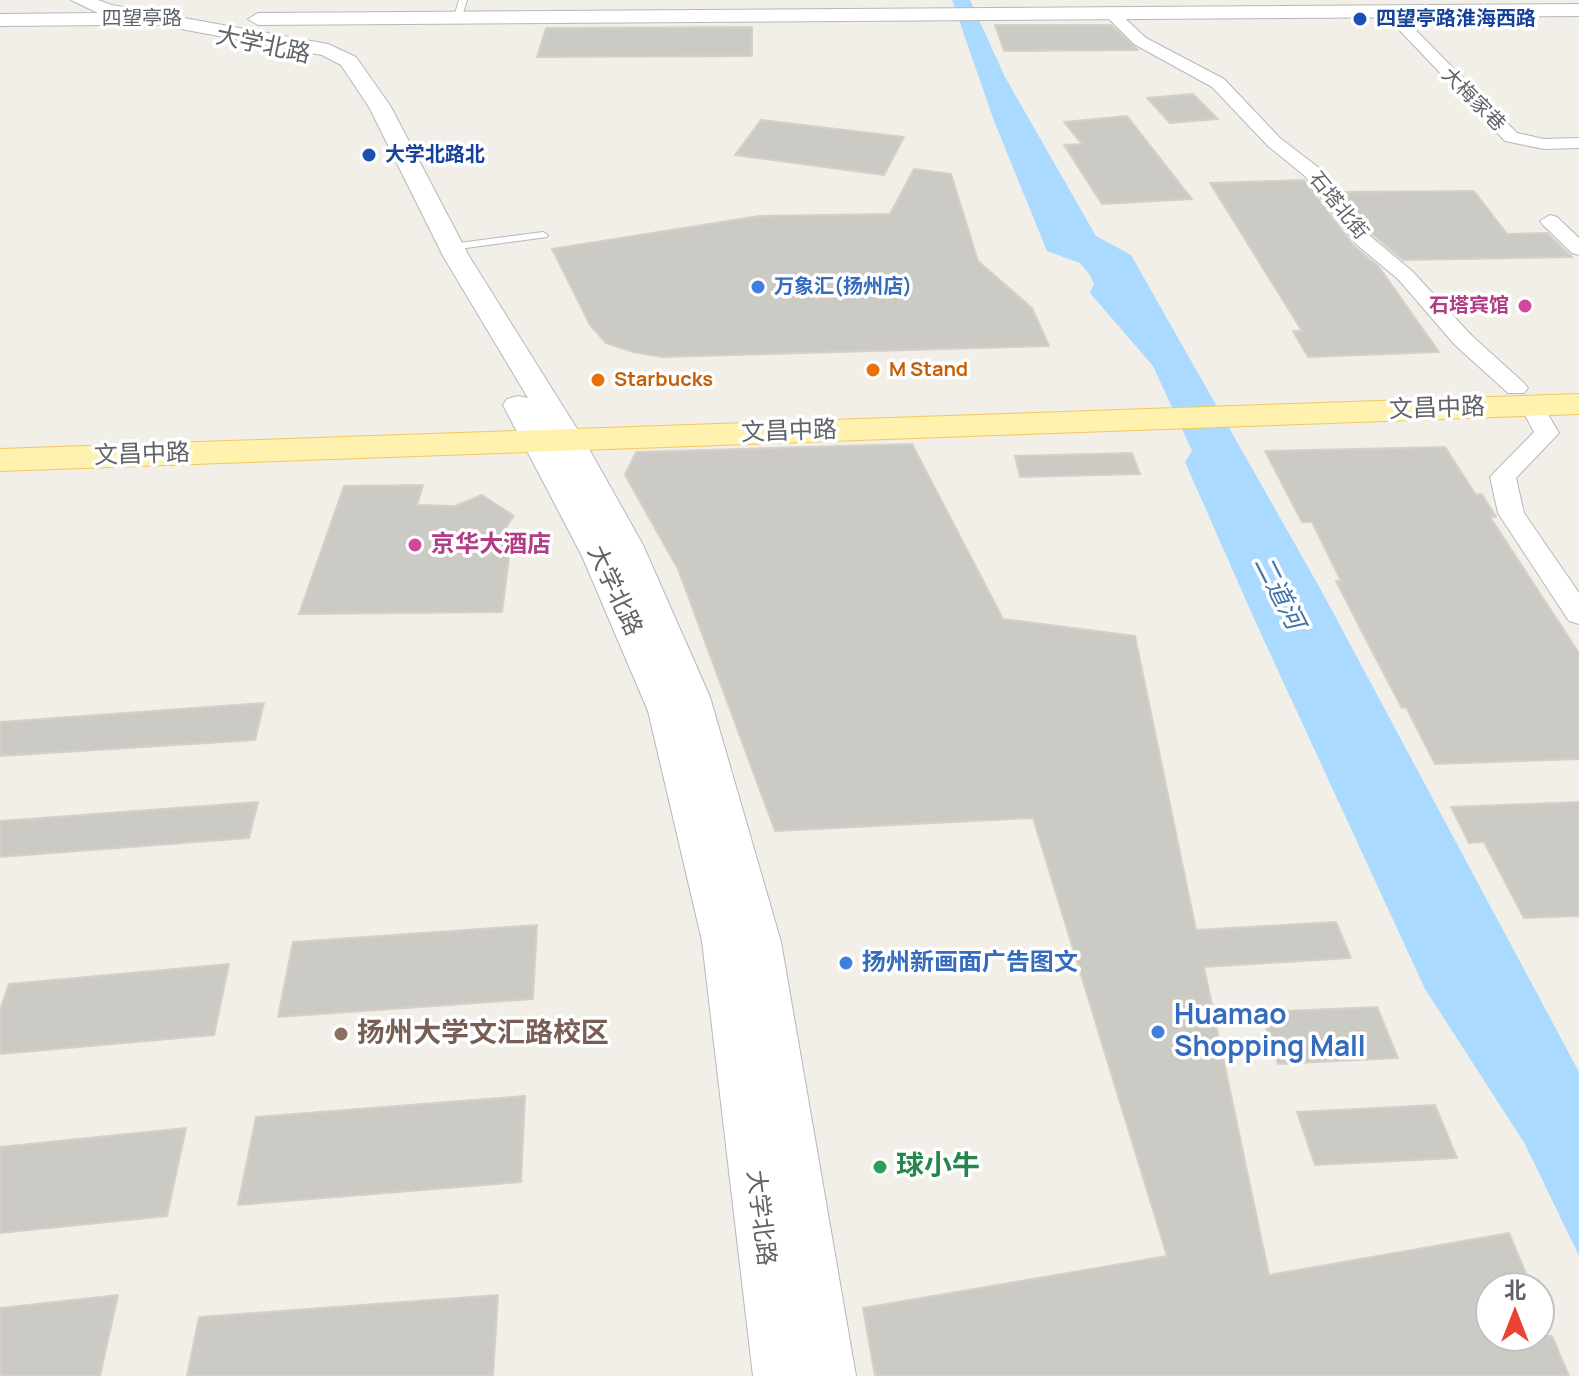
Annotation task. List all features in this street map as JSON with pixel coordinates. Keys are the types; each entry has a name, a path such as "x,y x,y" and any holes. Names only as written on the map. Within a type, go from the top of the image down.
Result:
{"main road":[{"name":"文昌中路","path":"1524,397 1579,386"},
{"name":"文昌中路","path":"0,440 533,414 1145,409 1524,397 1579,404"},
{"name":"文昌中路","path":"0,460 533,414"}],"street":[{"path":"0,14 23,0"},
{"path":"56,0 88,12 130,19"},
{"path":"81,0 107,10 170,20"},
{"name":"四望亭路","path":"0,20 401,18 461,9 907,7 940,13 1579,10"},
{"name":"大梅家巷","path":"1389,11 1511,137 1544,144 1579,143"},
{"name":"石塔北街","path":"1110,12 1140,41 1218,83 1274,142 1312,172 1363,240 1405,275 1463,340 1524,397"},
{"path":"349,61 352,48 401,18"},
{"name":"大学北路","path":"130,19 313,55 335,63 367,109 456,294 533,414 626,545 691,697 759,942 828,1376"},
{"name":"大学北路","path":"170,20 328,50 349,61 380,107 451,247 599,556 667,711 724,941 781,1376"},
{"path":"1550,221 1579,249"},
{"path":"1524,397 1547,433 1503,477 1511,513 1579,614"}],"lane":[{"path":"451,247 543,235"}],"water":[{"name":"二道河","path":"952,0 970,0 1005,77 1096,236 1131,255 1321,590 1579,1072 1579,1256 1525,1144 1425,989 1185,462 1192,451 1153,366 1090,293 1094,284 1080,263 1047,251 994,121"}],"building":[{"path":"995,25 1111,25 1138,50 1004,51"},
{"path":"752,27 752,56 537,57 546,28"},
{"path":"1193,94 1218,119 1170,123 1147,98"},
{"path":"1127,116 1192,199 1102,204 1064,145 1082,144 1064,122"},
{"path":"761,120 904,137 884,175 735,155"},
{"name":"万象汇(扬州店)","path":"914,169 951,174 978,261 1032,308 1049,346 662,357 633,352 606,343 590,325 552,249 759,216 890,214"},
{"path":"1304,180 1354,246 1379,267 1439,352 1308,357 1293,331 1302,331 1210,183"},
{"path":"1474,191 1507,234 1547,233 1572,257 1403,260 1372,234 1341,192"},
{"name":"Huamao Shopping Mall","path":"912,444 1003,619 1135,636 1196,930 1336,922 1351,958 1204,967 1269,1275 1509,1233 1525,1272 1475,1272 1475,1352 1555,1352 1555,1343 1569,1376 875,1376 863,1308 1167,1256 1033,818 775,831 678,569 625,475 636,452"},
{"path":"1445,447 1476,495 1482,494 1496,517 1490,517 1579,653 1579,759 1435,764 1336,581 1341,581 1312,522 1302,522 1265,451"},
{"path":"1132,453 1140,474 1020,477 1015,456"},
{"name":"京华大酒店","path":"423,485 417,505 455,506 482,495 514,516 503,532 509,558 502,612 299,614 344,486"},
{"path":"264,703 255,740 0,756 0,722"},
{"path":"258,802 249,838 0,857 0,821"},
{"path":"1579,802 1579,916 1524,918 1484,842 1469,843 1451,807"},
{"path":"537,925 533,999 278,1017 293,942"},
{"path":"229,964 214,1035 0,1054 0,1010 9,984"},
{"path":"1377,1007 1398,1058 1278,1064 1261,1012"},
{"path":"525,1096 521,1182 238,1205 256,1117"},
{"path":"1435,1105 1457,1158 1315,1165 1297,1112"},
{"path":"186,1128 167,1216 0,1233 0,1147"},
{"path":"118,1295 100,1376 0,1376 0,1308"},
{"path":"498,1295 493,1376 187,1376 199,1317"}],"place":[{"name":"四望亭路淮海西路","path":"1360,19"},
{"name":"大学北路北","path":"369,155"},
{"name":"万象汇(扬州店)","path":"758,287"},
{"name":"石塔宾馆","path":"1525,306"},
{"name":"M Stand","path":"873,370"},
{"name":"Starbucks","path":"598,380"},
{"name":"京华大酒店","path":"415,545"},
{"name":"扬州新画面广告图文","path":"846,963"},
{"name":"Huamao Shopping Mall","path":"1158,1032"},
{"name":"扬州大学文汇路校区","path":"341,1034"},
{"name":"球小牛","path":"880,1167"}]}
